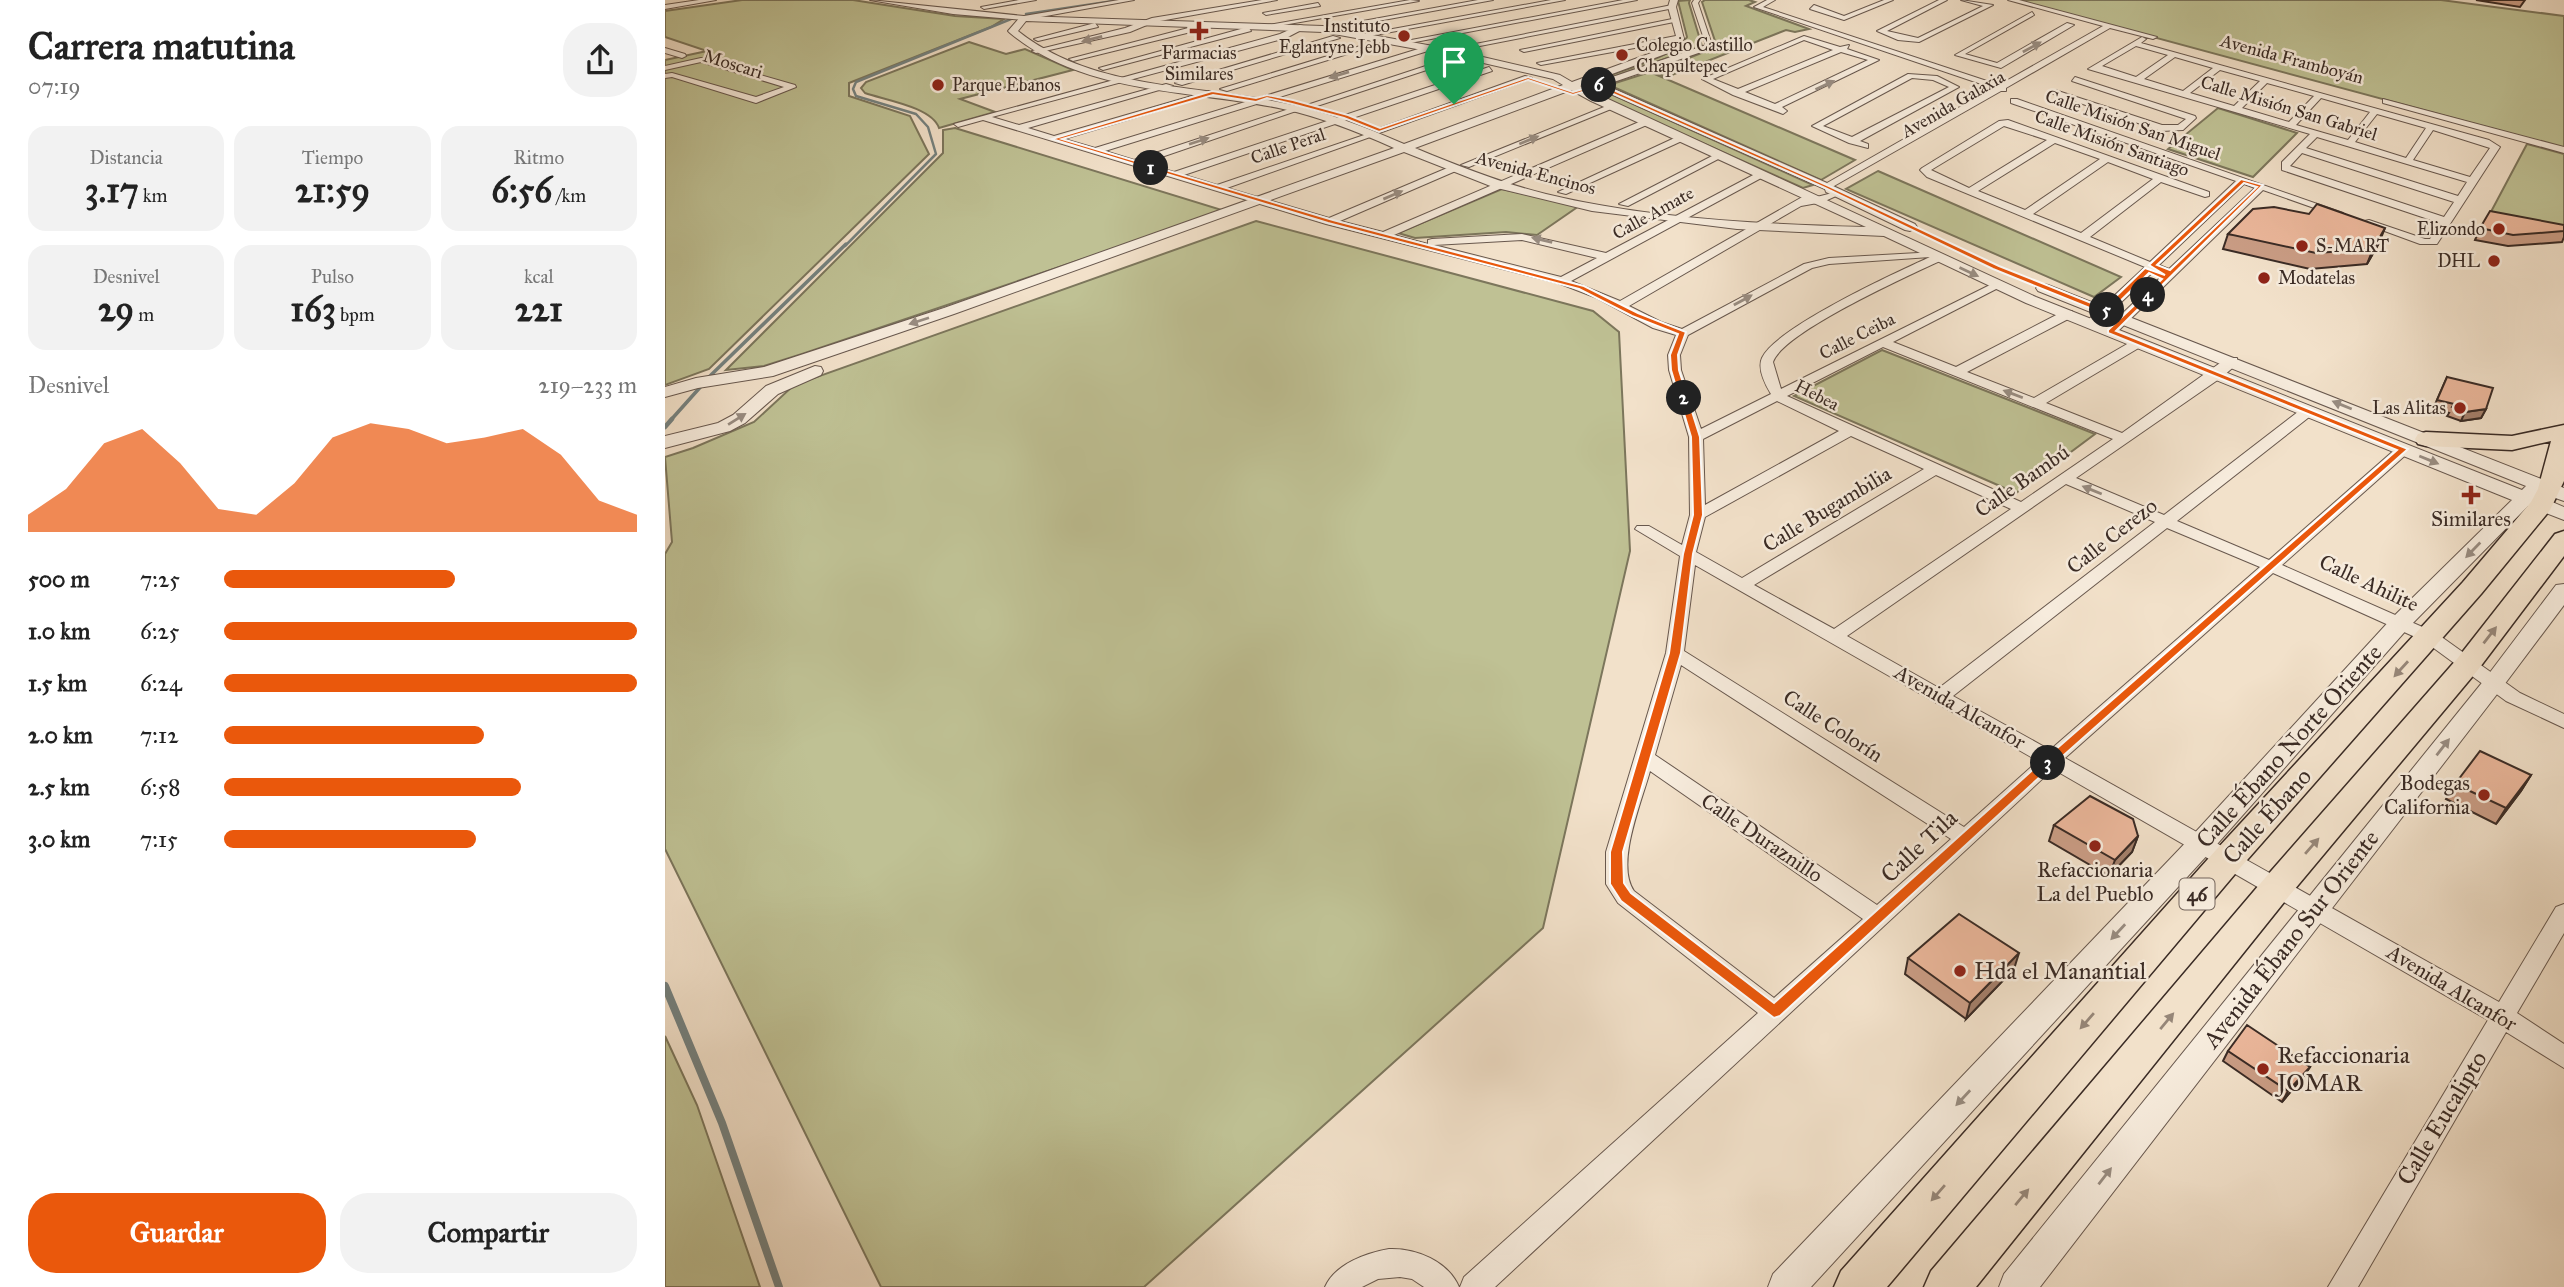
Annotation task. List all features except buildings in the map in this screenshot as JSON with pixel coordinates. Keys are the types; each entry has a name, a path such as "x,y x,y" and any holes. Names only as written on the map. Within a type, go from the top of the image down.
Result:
{"main road":[{"path":"2426,439 2512,443 2564,434"},
{"name":"46","path":"2547,498 2564,434"},
{"name":"Calle Ébano","path":"1857,1287 2214,852 2415,630 2547,498"},
{"path":"1947,1287 2277,887 2480,675 2564,539"}],"street":[{"path":"665,7 713,0"},
{"path":"877,1 891,0"},
{"path":"953,12 1033,0"},
{"path":"995,16 1102,0"},
{"path":"1027,20 1131,0"},
{"path":"1210,0 1242,5 1266,13 1287,27"},
{"path":"1242,5 1273,0"},
{"path":"958,124 1130,78 1287,27 1419,0"},
{"path":"1323,29 1464,2 1490,0"},
{"path":"1364,35 1562,0"},
{"path":"1402,43 1634,0"},
{"path":"669,441 724,427 739,419 772,390 811,373 1416,149 1569,86 1594,82 1710,46 1696,0"},
{"path":"1823,4 1813,8 1846,18 1889,0"},
{"path":"1944,0 1881,30 1897,37 1919,40 1991,5 1964,0"},
{"path":"2011,0 2158,39"},
{"path":"877,1 953,12 1095,25 1323,29 1515,66 1569,86 1760,174 2426,439 2547,498"},
{"name":"Calle Misión San Miguel","path":"1769,1 1769,7 1806,22 2010,90 2028,106 2427,243 2433,242 2448,222"},
{"path":"915,7 951,2"},
{"path":"1266,13 1333,2"},
{"path":"1464,2 1569,86"},
{"path":"1051,49 1229,3 1287,27 1569,86 1594,82 1665,51 1681,37"},
{"path":"1444,51 1673,3 1681,37"},
{"path":"2018,10 2032,14 2070,25 1998,66 1976,62 1959,54 2032,14"},
{"path":"1080,19 1121,13"},
{"path":"1806,22 1827,14"},
{"path":"1027,20 1080,19 1196,28 1287,27"},
{"name":"Avenida Encinos","path":"1027,20 1013,31 1077,68 1303,107 1340,118 1461,167 1572,203 1762,226 1884,232"},
{"path":"1524,50 1677,20"},
{"path":"1037,45 1095,25"},
{"name":"Avenida Galaxia","path":"2010,90 2030,72 2110,25"},
{"path":"1073,59 1196,28"},
{"name":"Avenida Galaxia","path":"1620,306 2120,28"},
{"path":"1103,68 1248,29"},
{"path":"1515,66 1532,66 1540,62 1681,37"},
{"path":"1736,93 1839,48 1897,37"},
{"path":"1019,128 1336,38"},
{"path":"1775,108 1875,60 1804,38 1706,79 1736,93 1775,108 1789,113"},
{"path":"2028,106 2138,41 2219,67 2486,142 2495,147 2448,222 2285,168 2285,164 2316,133"},
{"name":"Avenida Encinos","path":"1037,45 1130,78"},
{"path":"1038,144 1373,45"},
{"path":"1096,151 1428,48"},
{"name":"Moscari","path":"666,51 728,79"},
{"path":"2139,79 2175,54"},
{"path":"681,60 701,60 792,87 756,100 667,73 681,60"},
{"path":"1134,163 1450,61"},
{"path":"1938,79 1976,62"},
{"name":"Calle Misión San Gabriel","path":"2096,66 2473,181"},
{"path":"2185,93 2219,67"},
{"path":"1174,175 1489,69"},
{"path":"2030,72 2041,74"},
{"path":"1852,141 1955,88 1938,79 1911,76 1816,126 1852,141 1865,146"},
{"name":"Calle Peral","path":"1217,188 1528,78"},
{"path":"2052,92 2167,129 2180,128 2191,120 2189,115 2075,79"},
{"path":"2236,108 2266,80"},
{"path":"1594,82 1819,196 1866,223 1996,285 2404,449 2547,498"},
{"path":"2291,87 2316,82"},
{"name":"Moscari","path":"763,90 775,93"},
{"path":"2291,125 2320,95"},
{"name":"Avenida Framboyán","path":"2372,97 2564,150"},
{"path":"1330,222 1612,107"},
{"path":"2350,143 2375,111"},
{"path":"985,118 1330,222 1582,287 1657,325 1683,333"},
{"path":"1383,236 1646,122"},
{"name":"Calle Misión Santiago","path":"1971,191 1927,173 1927,168 2002,123 2008,123 2205,194"},
{"path":"2408,161 2431,127"},
{"path":"1563,192 1681,138"},
{"path":"1971,191 2053,140"},
{"path":"2299,149 2462,201"},
{"path":"1624,204 1719,156"},
{"path":"2026,215 2106,159"},
{"name":"Calle Amate","path":"1562,281 1760,174"},
{"path":"2082,239 2160,178"},
{"path":"2091,324 2243,180"},
{"name":"Avenida Encinos","path":"1504,182 1624,204 1682,218"},
{"path":"2110,332 2261,187"},
{"path":"1971,191 2169,276"},
{"path":"665,392 696,383 752,376 1268,204"},
{"name":"Avenida Encinos","path":"1762,226 1866,223"},
{"path":"1415,243 1522,237 1608,257"},
{"path":"1774,1012 1626,897 1617,884 1616,852 1675,653 1688,554 1698,515 1696,437 1675,370 1674,355 1683,333 1808,266 1829,261 1935,256"},
{"name":"Hebea","path":"1935,256 1838,305 1777,347 1766,363 1778,396 1849,432 2022,508"},
{"name":"Calle Ceiba","path":"1696,437 1996,285"},
{"path":"2024,297 2043,288"},
{"path":"1957,372 2068,314"},
{"path":"2160,352 2178,340"},
{"path":"1881,342 2122,438"},
{"path":"2036,403 2138,343"},
{"name":"Calle Bambú","path":"1836,636 2217,374 2232,361"},
{"path":"752,376 761,378 772,390"},
{"name":"Calle Cerezo","path":"1941,695 2308,411"},
{"path":"1698,515 1849,432"},
{"name":"Calle Tila","path":"1474,1287 2051,760 2404,449"},
{"name":"Calle Bugambilia","path":"1744,584 1933,470"},
{"name":"Calle Ahilite","path":"2064,478 2271,564 2415,630 2480,675 2564,722"},
{"name":"Avenida Alcanfor","path":"1643,529 2315,908 2502,1016 2564,1057"},
{"name":"Avenida Ébano Sur Oriente","path":"2017,1287 2315,908 2480,675 2564,590"},
{"name":"Calle Colorín","path":"1675,653 1966,838"},
{"name":"Calle Duraznillo","path":"1644,757 1880,919"},
{"name":"Calle Ébano Norte Oriente","path":"1786,1287 2214,852"},
{"name":"Calle Eucalipto","path":"2342,1287 2564,913"},
{"path":"1345,1281 1379,1264 1405,1262 1424,1270 1445,1287"}],"green space":[{"path":"742,0 853,0 955,16 1004,19 991,27 849,83 849,96 910,116 929,154 709,369 665,385 665,60 707,51 665,37 665,11"},
{"path":"1690,0 1702,46 1587,86 1584,84 1655,59 1680,45 1687,37 1678,1"},
{"path":"1749,0 1755,2 1746,6 1809,29 1795,32 1786,30 1667,77 1653,72 1717,47 1702,2"},
{"path":"2016,0 2441,0 2564,16 2564,148"},
{"name":"Parque Ebanos","path":"969,42 1006,54 1025,49 1073,70 960,99 995,112 939,128 935,121 918,110 865,93 861,88 866,82"},
{"path":"1650,72 1855,160 1821,180 1609,85"},
{"path":"1596,87 1813,185 1803,188 1586,91"},
{"path":"2218,108 2297,133 2253,177 2168,149"},
{"path":"955,128 1225,211 802,354 764,366 726,370 943,153 943,130"},
{"path":"2527,144 2564,154 2564,238 2485,223"},
{"path":"1878,171 2121,277 2094,297 1846,189"},
{"path":"1502,189 1579,206 1537,235 1506,232 1415,238 1398,233"},
{"path":"1256,221 1593,311 1619,332 1630,551 1543,928 1144,1287 881,1287 665,849 665,554 672,542 665,457 754,422 794,385"},
{"path":"1882,350 2095,434 2016,493 1794,396"},
{"path":"665,1036 697,1105 760,1287 665,1287"}],"waterway":[{"path":"1026,14 1120,0"},
{"path":"845,246 936,154 928,127 916,114 856,96 853,89 856,82 1011,19"},
{"path":"670,421 712,374 846,244"},
{"path":"665,427 672,419"},
{"path":"665,986 722,1123 779,1287"}],"place":[{"name":"Farmacias Similares","path":"1199,31"},
{"name":"Instituto Eglantyne Jebb","path":"1404,36"},
{"name":"Colegio Castillo Chapultepec","path":"1622,55"},
{"name":"Parque Ebanos","path":"938,85"},
{"name":"Elizondo","path":"2499,229"},
{"name":"S-MART","path":"2302,246"},
{"name":"DHL","path":"2494,261"},
{"name":"Modatelas","path":"2264,278"},
{"name":"Las Alitas","path":"2460,408"},
{"name":"Similares","path":"2471,495"},
{"name":"Bodegas California","path":"2484,795"},
{"name":"Refaccionaria La del Pueblo","path":"2095,846"},
{"name":"Hda el Manantial","path":"1960,971"},
{"name":"Refaccionaria JOMAR","path":"2263,1069"}],"route":[{"path":"1454,104 1379,130 1346,117 1293,102 1212,93 1055,139 1330,222 1582,287 1635,315 1683,333 1674,355 1675,370 1696,437 1699,467 1698,515 1688,554 1675,653 1616,852 1617,884 1626,897 1774,1012 1880,919 2051,760 2404,449 2110,332 2171,274 2153,265 2243,180 2261,187 2171,274 2166,278 2148,270 2105,311 1996,268 1827,187 1598,85 1573,94 1528,78 1454,104"}]}
